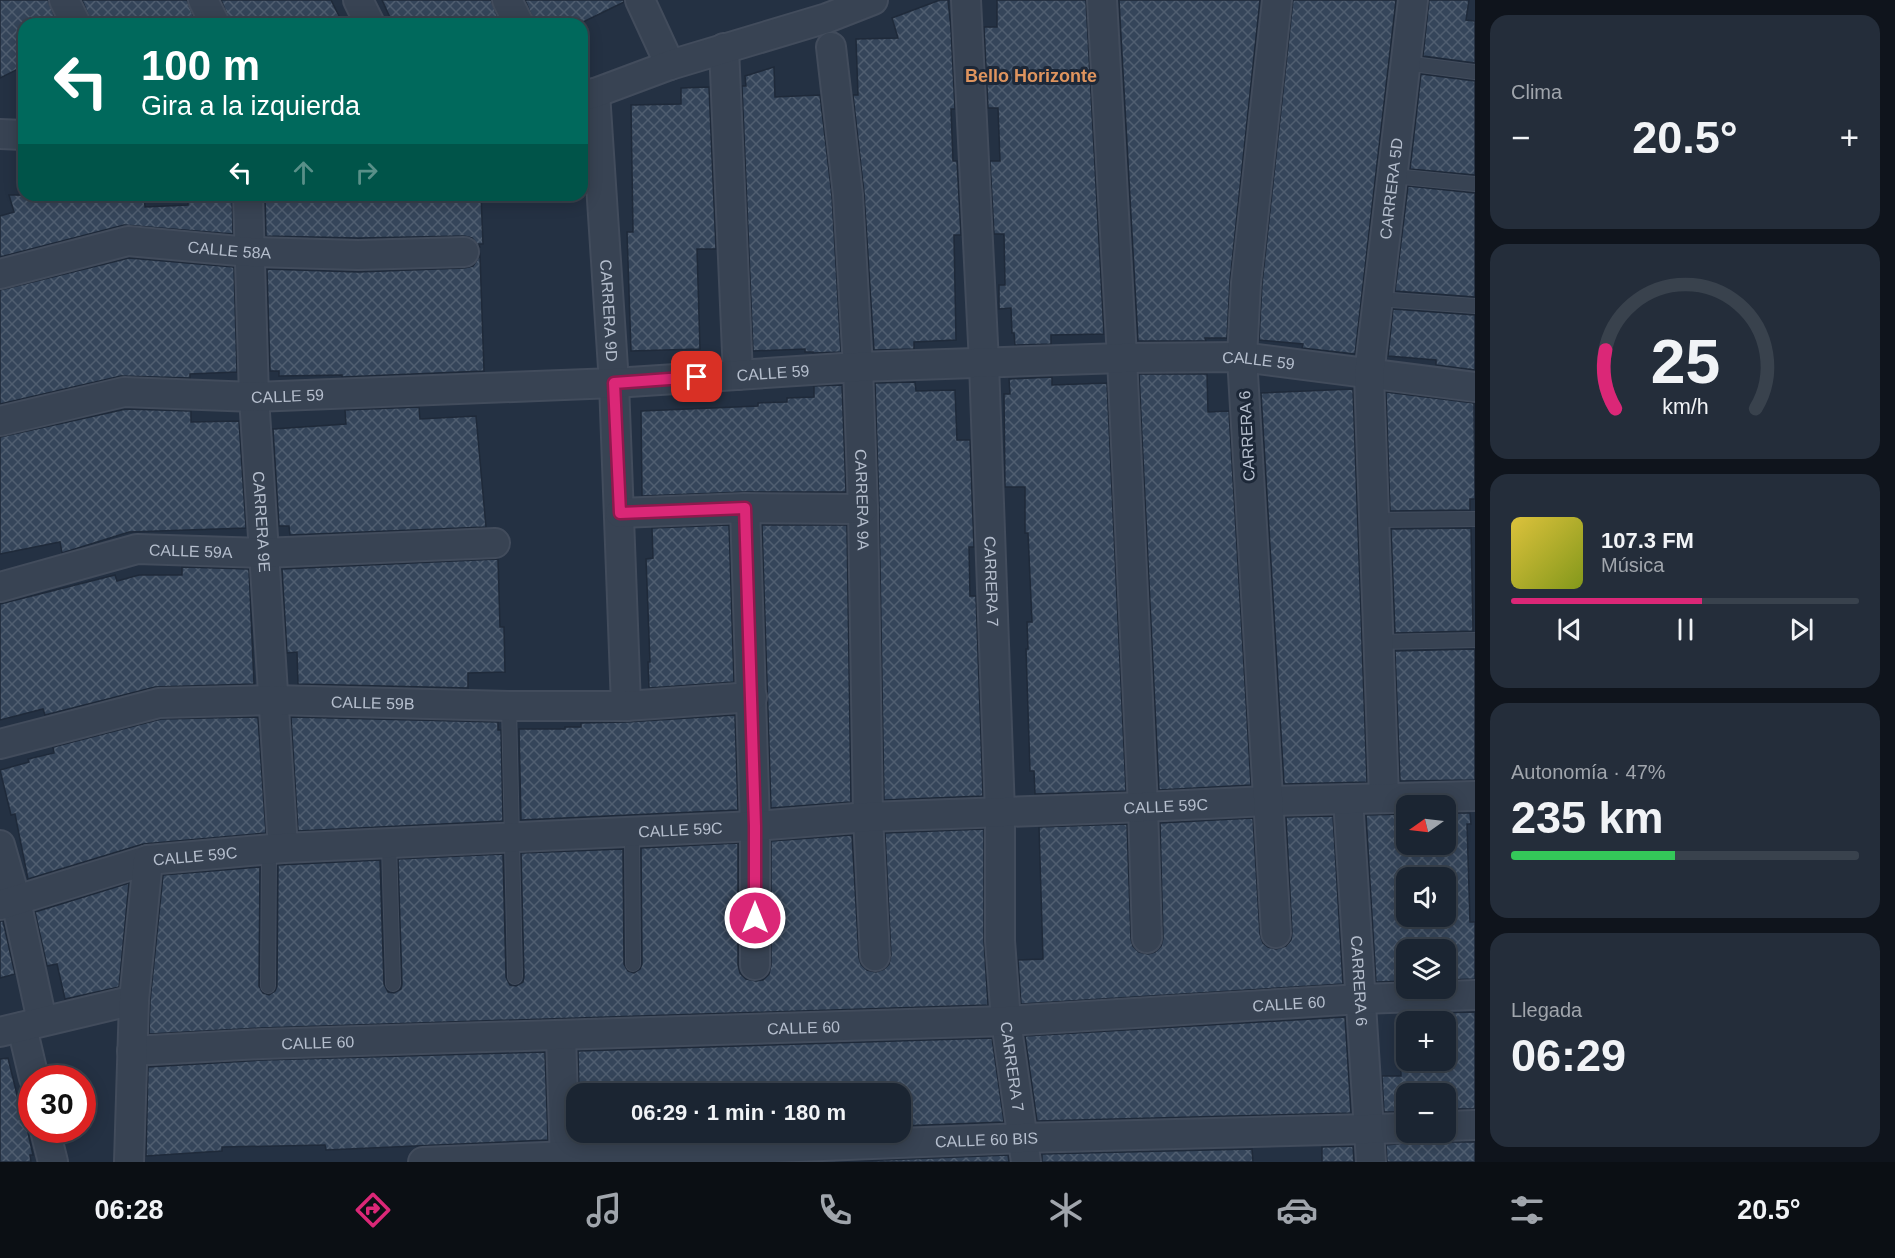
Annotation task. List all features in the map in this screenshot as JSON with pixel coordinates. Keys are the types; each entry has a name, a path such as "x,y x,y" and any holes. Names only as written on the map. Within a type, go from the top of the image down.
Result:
{"street":[{"path":"64,0 72,18"},
{"path":"203,0 212,18"},
{"path":"358,0 367,18"},
{"path":"507,0 516,18"},
{"path":"640,0 670,65"},
{"path":"589,94 670,65 827,18 873,0"},
{"name":"CARRERA 7","path":"966,0 984,363 1000,813 1000,941 1006,1021 1024,1150"},
{"path":"1102,0 1122,358 1147,938"},
{"name":"CARRERA 6","path":"1276,933 1242,357 1246,283 1277,0"},
{"name":"CARRERA 5D","path":"1384,797 1369,375 1413,0"},
{"name":"CARRERA 9A","path":"831,47 848,195 858,367 863,509 868,817 876,956"},
{"path":"724,48 738,375"},
{"name":"CARRERA 9D","path":"589,94 614,383 626,706"},
{"path":"0,134 18,135"},
{"name":"CARRERA 9E","path":"248,201 254,397 273,700 276,849"},
{"name":"CALLE 58A","path":"0,274 128,241 250,252 358,255 464,252"},
{"name":"CALLE 59","path":"0,421 124,392 254,397 614,383 858,367 1122,358 1242,357 1475,387"},
{"path":"745,508 755,826 755,964"},
{"path":"620,513 745,508 863,509"},
{"name":"CALLE 59A","path":"0,587 137,549 263,553 495,543"},
{"name":"CALLE 59B","path":"0,744 159,703 273,700 509,706 626,706 752,697"},
{"name":"CALLE 59C","path":"8,903 148,860 276,849 632,833 868,817 1475,795"},
{"name":"CARRERA 6","path":"1348,799 1371,1162"},
{"path":"0,845 22,1026 31,1065"},
{"path":"129,1162 134,1000 148,860"},
{"name":"CALLE 60","path":"132,1051 262,1044 1006,1021 1361,999 1475,995"},
{"path":"22,1026 134,1000"},
{"path":"561,1036 565,1159"},
{"path":"1456,1126 1475,1125"},
{"name":"CALLE 60 BIS","path":"423,1162 1024,1150 1396,1129"},
{"path":"48,1143 52,1162"}],"lane":[{"path":"1406,63 1475,72"},
{"path":"1393,176 1475,184"},
{"path":"1378,299 1475,306"},
{"path":"1373,519 1475,519"},
{"path":"1378,642 1475,640"},
{"path":"509,706 515,977"},
{"path":"632,833 633,964"},
{"path":"389,844 393,984"},
{"path":"268,986 276,849"}],"building":[{"path":"0,0 48,0 56,18 18,18 18,69 0,78"},
{"path":"82,0 187,0 194,18 90,18"},
{"path":"221,0 331,0 340,18 228,18"},
{"path":"382,0 491,0 498,18 390,18"},
{"path":"525,0 624,0 588,20 532,18"},
{"path":"940,0 948,0 951,29 955,109 951,109 953,161 957,161 961,235 954,235 956,340 914,342 914,349 874,350 864,193 853,95 858,95 856,39 898,38 892,18"},
{"path":"997,0 1086,0 1104,334 1051,335 1051,344 1015,345 1011,308 999,309 999,285 1005,285 1004,234 994,234 990,161 1000,161 998,108 988,108 984,27 997,27"},
{"path":"1119,0 1260,0 1230,281 1227,338 1205,338 1206,341 1138,341"},
{"path":"1293,0 1396,0 1355,354 1302,348 1303,344 1259,340 1262,284"},
{"path":"1429,0 1469,0 1466,20 1475,21 1475,63 1423,56"},
{"path":"774,67 775,97 820,95 832,196 841,352 813,353 805,352 805,349 753,351 742,86 746,86 745,76"},
{"path":"1421,74 1475,81 1475,175 1410,169"},
{"path":"709,87 716,249 697,249 700,349 631,351 627,232 633,232 631,105 681,104 681,88"},
{"path":"1408,186 1475,193 1475,297 1395,291"},
{"path":"9,195 18,195 18,201 144,201 145,207 188,205 188,201 232,201 233,234 124,225 0,257 0,216 14,212"},
{"path":"265,201 481,201 483,244 479,244 480,248 472,238 464,236 358,238 266,236"},
{"path":"480,255 484,371 342,377 342,375 279,376 279,371 270,371 267,269 358,272 464,268 473,266"},
{"path":"129,258 234,267 237,372 190,374 190,378 121,376 0,404 0,290"},
{"path":"1393,309 1475,315 1475,370 1436,365 1436,360 1388,356"},
{"path":"1139,374 1207,374 1208,412 1229,411 1251,785 1159,790"},
{"path":"1052,377 1052,385 1107,383 1126,791 1035,794 1034,771 1030,771 1026,649 1028,649 1027,622 1032,622 1028,533 1025,533 1025,487 1005,487 1004,394 1010,394 1009,379"},
{"path":"915,382 916,391 955,390 957,440 970,440 974,547 969,547 970,596 976,596 983,796 884,800 875,383"},
{"path":"842,385 846,492 744,492 642,496 641,411 758,406 758,403 787,402 787,398 814,397 814,386"},
{"path":"1353,389 1367,782 1284,784 1261,393"},
{"path":"1386,392 1474,403 1475,499 1470,499 1470,510 1390,511"},
{"path":"419,407 420,419 476,416 486,527 290,535 289,526 279,526 273,429 346,424 345,410"},
{"path":"126,409 191,411 191,422 239,421 246,528 129,532 62,553 60,542 0,554 0,437"},
{"path":"729,525 734,682 649,688 646,559 653,558 652,528"},
{"path":"762,525 847,525 851,802 771,808"},
{"path":"1471,528 1473,631 1395,633 1391,529"},
{"path":"498,559 500,627 504,627 505,672 468,673 468,688 298,684 297,652 287,653 282,569"},
{"path":"182,567 249,569 254,684 155,687 45,715 43,709 0,720 0,604 115,575 117,581 139,575 182,575"},
{"path":"1475,650 1475,780 1400,781 1395,651"},
{"path":"735,715 738,810 521,820 519,729 565,729 565,727 581,727 581,723"},
{"path":"291,717 498,722 498,730 501,730 503,821 298,831"},
{"path":"258,718 266,833 143,844 28,879 15,814 11,815 0,770 29,762 28,759 54,753 53,747 161,719"},
{"path":"1456,813 1470,813 1471,824 1467,824 1470,922 1475,922 1475,979 1456,980 1456,939 1396,939 1396,981 1376,982 1366,815 1396,814 1396,855 1456,855"},
{"path":"1333,816 1343,984 1021,1004 1018,960 1043,959 1039,827 1127,824 1131,939 1133,946 1139,952 1148,954 1155,952 1161,946 1163,938 1160,823 1253,818 1260,934 1263,943 1276,949 1286,946 1291,940 1292,932 1286,817"},
{"path":"984,829 984,941 988,1005 261,1028 149,1034 150,1001 163,875 260,867 259,986 263,993 269,995 275,991 277,986 278,865 380,860 384,984 388,992 394,993 401,989 402,984 398,859 503,854 506,977 510,985 516,986 523,982 524,977 521,853 623,849 624,964 628,971 634,973 640,969 642,964 641,848 738,843 738,965 740,973 746,979 756,981 763,980 769,974 771,965 771,841 852,835 859,957 861,964 867,970 876,972 889,964 891,955 885,833"},
{"path":"129,883 119,987 65,999 57,964 47,966 35,912"},
{"path":"0,921 3,921 15,974 0,978"},
{"path":"1475,1012 1475,1109 1456,1109 1456,1083 1396,1083 1396,1112 1384,1112 1382,1076 1401,1076 1401,1071 1456,1071 1456,1013"},
{"path":"1345,1017 1351,1113 1037,1121 1025,1036"},
{"path":"992,1038 1004,1122 911,1126 911,1083 579,1083 578,1051"},
{"path":"545,1052 548,1140 326,1150 325,1145 222,1147 222,1151 146,1156 148,1067 263,1060"},
{"path":"8,1058 18,1099 18,1143 30,1143 33,1155 30,1155 31,1162 0,1162 0,1059"},
{"path":"1475,1142 1475,1162 1387,1162 1386,1145"},
{"path":"1353,1146 1354,1162 1322,1162 1322,1147"},
{"path":"1252,1149 1253,1162 1042,1162 1042,1154"},
{"path":"1008,1155 1009,1162 835,1162"}],"district":[{"name":"Bello Horizonte","path":"1031,76"}],"route":[{"path":"697,377 614,383 620,513 745,508 755,826 755,918"}]}
